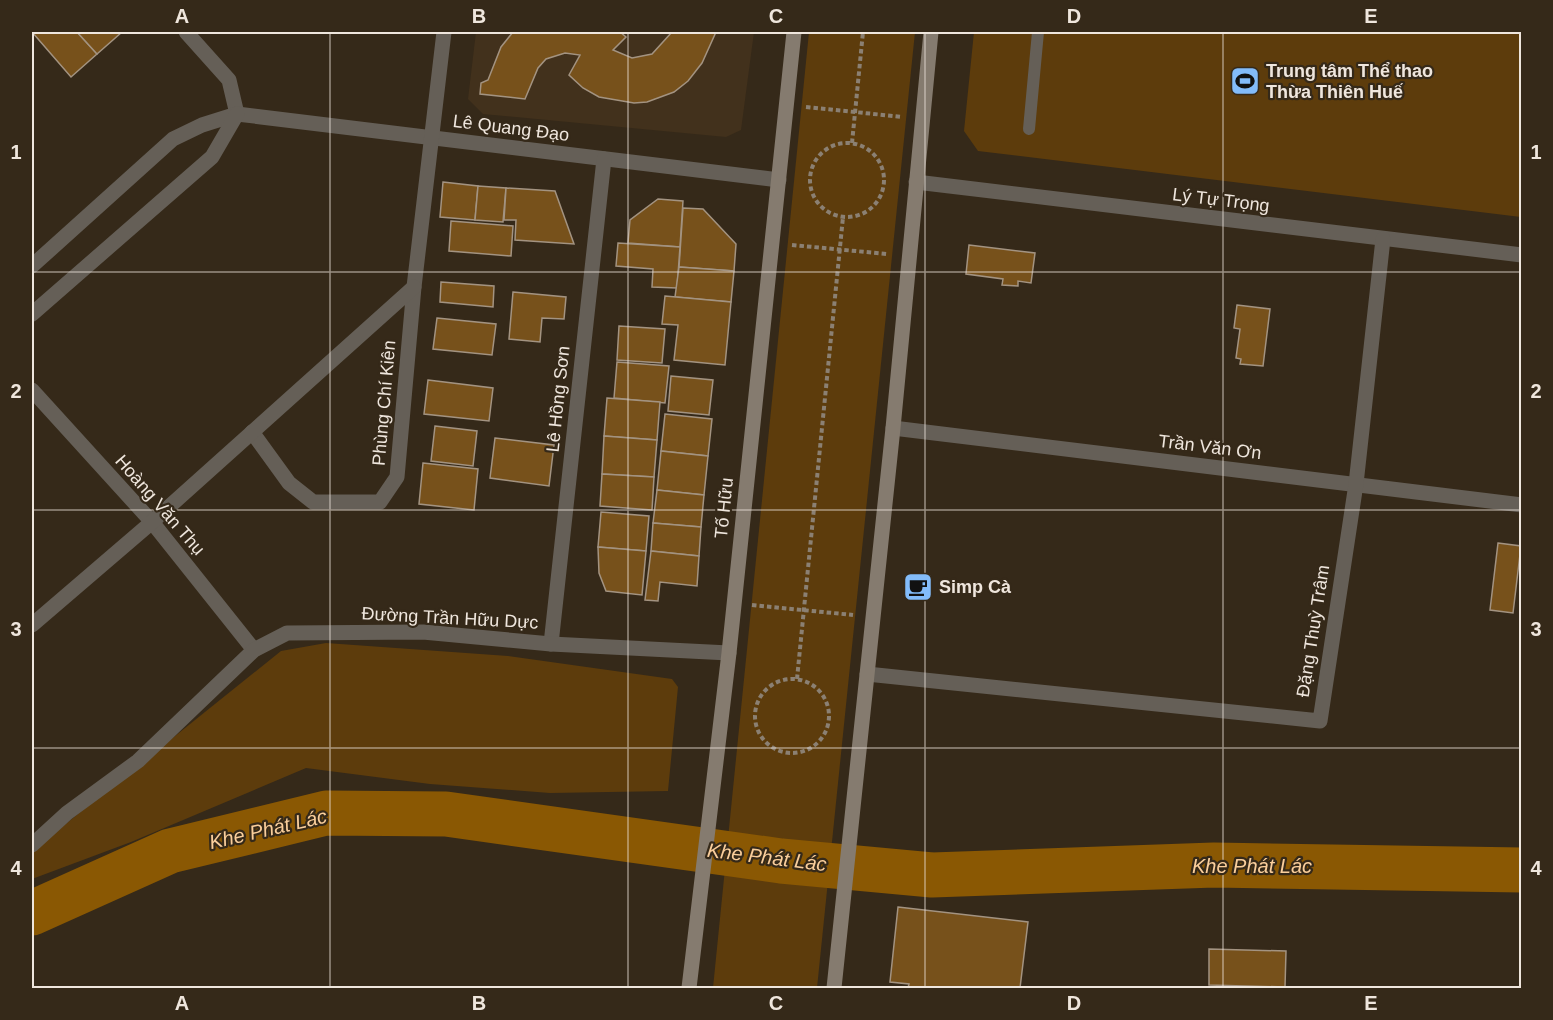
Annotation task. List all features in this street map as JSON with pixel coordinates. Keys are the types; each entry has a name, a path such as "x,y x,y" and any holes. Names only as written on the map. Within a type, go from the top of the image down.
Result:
{"main road":[{"name":"Tố Hữu","path":"689,988 729,653 794,32"},
{"path":"834,988 893,428 931,32"}],"street":[{"path":"32,314 212,157 237,114 229,80 186,32"},
{"name":"Phùng Chí Kiên","path":"252,432 289,483 313,502 380,502 397,477 414,286 444,32"},
{"name":"Lê Quang Đạo","path":"32,266 173,139 201,125 237,114 779,180"},
{"name":"Lê Hồng Sơn","path":"551,644 604,159"},
{"name":"Lý Tự Trọng","path":"916,182 1521,255"},
{"name":"Đặng Thuỳ Trâm","path":"867,674 1320,721 1356,484 1383,239"},
{"name":"Phùng Chí Kiên","path":"32,625 152,522 414,286"},
{"name":"Hoàng Văn Thụ","path":"32,390 152,522 254,650"},
{"name":"Trần Văn Ơn","path":"893,428 1521,505"},
{"name":"Đường Trần Hữu Dực","path":"32,845 67,813 138,761 254,650 287,633 423,632 551,644 729,653"}],"lane":[{"path":"1029,129 1038,32"}],"path":[{"path":"852,143 863,32"},
{"path":"805,107 903,117"},
{"path":"852,143 872,153 879,162 883,184 874,205 855,216 843,217 822,208 810,188 810,176 819,155 840,144 852,143"},
{"path":"797,679 843,217"},
{"path":"788,244 887,254"},
{"path":"752,605 853,615"},
{"path":"797,679 817,689 828,708 829,720 820,741 811,748 789,753 768,744 756,724 755,712 765,691 785,680 797,679"}],"shaded area":[{"path":"476,32 754,32 741,130 726,137 483,114 468,99"},
{"path":"809,32 915,32 817,988 713,988"},
{"name":"Trung tâm Thể thao Thừa Thiên Huế","path":"974,32 1521,32 1521,217 978,151 964,131"},
{"path":"326,643 508,656 672,679 678,687 668,791 550,793 430,784 306,768 131,842 32,879 32,851 281,651"}],"building":[{"path":"32,32 77,32 97,54 71,77"},
{"path":"77,32 122,32 97,54"},
{"path":"513,32 620,32 626,37 613,50 632,58 652,54 672,32 716,32 702,63 688,81 674,92 647,102 634,103 599,97 583,88 569,75 580,55 565,53 546,59 538,68 525,99 480,94 481,83 488,80 501,47"},
{"path":"443,182 478,186 475,220 440,217"},
{"path":"478,186 506,188 503,222 475,220"},
{"path":"506,188 555,191 574,244 515,240 516,220 504,220"},
{"path":"658,199 683,201 680,247 628,243 630,220"},
{"path":"683,208 703,209 736,244 734,271 679,267"},
{"path":"451,221 513,226 511,256 449,251"},
{"path":"618,243 680,247 677,288 652,287 653,269 616,266"},
{"path":"969,245 1035,253 1031,283 1018,281 1018,286 1002,285 1003,279 966,274"},
{"path":"679,267 734,271 731,302 675,297"},
{"path":"441,282 494,286 493,307 440,302"},
{"path":"513,292 566,297 564,319 542,318 540,342 509,339"},
{"path":"665,296 731,302 725,365 674,360 678,325 662,324"},
{"path":"1237,305 1270,309 1263,366 1240,364 1241,359 1236,358 1240,329 1234,328"},
{"path":"437,318 496,324 492,355 433,349"},
{"path":"619,326 665,329 662,363 617,360"},
{"path":"617,362 669,366 665,403 614,398"},
{"path":"671,376 713,380 709,415 668,411"},
{"path":"428,380 493,388 489,421 424,414"},
{"path":"607,398 660,402 657,440 604,436"},
{"path":"665,414 712,419 708,456 661,451"},
{"path":"435,426 477,431 473,466 431,461"},
{"path":"604,436 657,440 654,477 602,474"},
{"path":"495,438 554,445 549,486 490,478"},
{"path":"661,451 708,456 704,495 657,490"},
{"path":"423,463 478,469 474,510 419,504"},
{"path":"602,474 654,477 652,510 600,506"},
{"path":"657,490 704,495 701,527 653,523"},
{"path":"601,512 649,516 646,551 598,547"},
{"path":"653,523 701,527 699,556 651,551"},
{"path":"1498,543 1521,546 1513,613 1490,610"},
{"path":"598,547 646,551 642,595 606,591 599,573"},
{"path":"651,551 699,556 697,586 660,582 658,601 645,600"},
{"path":"898,907 1028,922 1020,988 908,988 909,984 890,982"},
{"path":"1209,949 1286,951 1285,987 1209,985"}],"waterway":[{"name":"Khe Phát Lác","path":"32,913 170,851 326,813 446,814 781,861 932,875 1214,865 1522,870"}],"place":[{"name":"Trung tâm Thể thao Thừa Thiên Huế","path":"1245,81"},
{"name":"Simp Cà","path":"918,587"}]}
